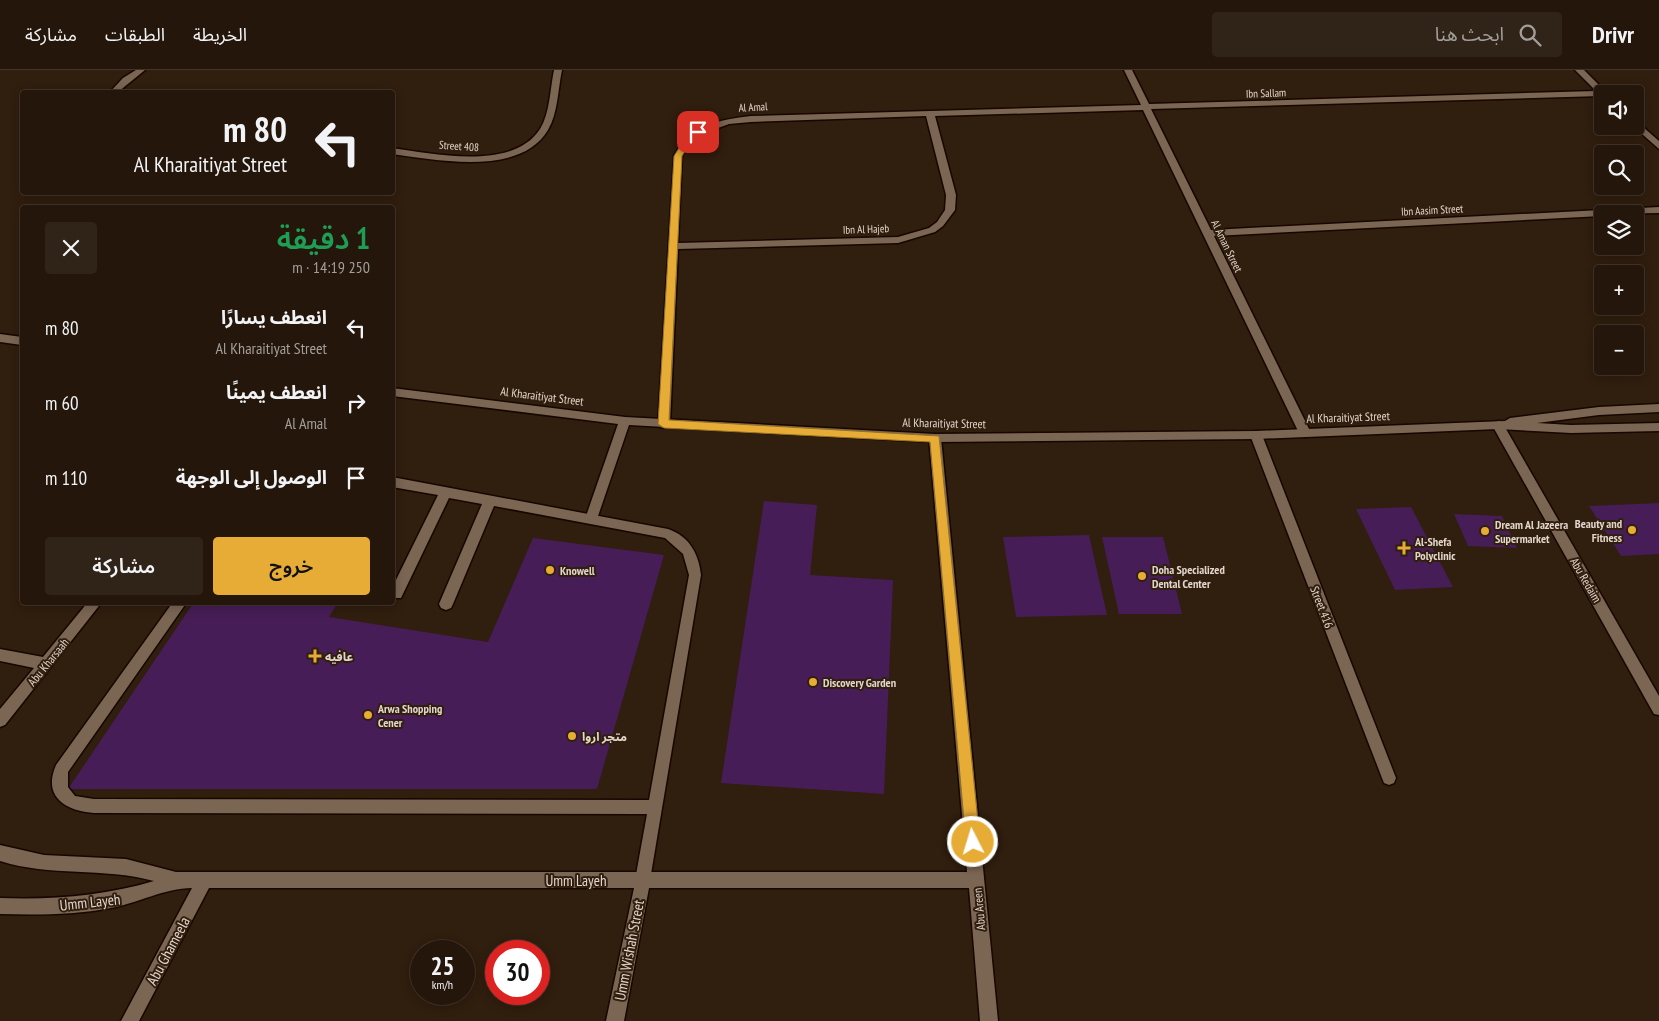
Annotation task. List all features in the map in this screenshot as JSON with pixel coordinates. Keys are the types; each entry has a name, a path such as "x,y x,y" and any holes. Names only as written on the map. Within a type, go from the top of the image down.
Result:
{"street":[{"path":"116,90 126,80 141,70"},
{"name":"Street 408","path":"395,151 468,160 493,158 522,148 535,140 546,127 558,70"},
{"name":"Al Aman Street","path":"1128,70 1305,433"},
{"path":"1579,70 1595,85"},
{"name":"Ibn Sallam","path":"930,114 1594,93"},
{"name":"Ibn Al Hajeb","path":"674,246 898,240 932,230 946,218 952,203 930,114"},
{"name":"Al Amal","path":"664,424 678,156 688,139 698,132 722,122 736,120 930,114"},
{"path":"1644,132 1659,146"},
{"name":"Ibn Aasim Street","path":"1207,233 1659,210"},
{"path":"0,338 20,341"},
{"name":"Al Kharaitiyat Street","path":"395,392 625,421 935,438 1256,436 1498,425 1571,429 1659,427"},
{"name":"Al Kharaitiyat Street","path":"1498,425 1524,419 1659,408"},
{"path":"591,519 625,421"},
{"name":"Abu Redaim","path":"1498,425 1654,691 1659,709"},
{"name":"Street 416","path":"1256,436 1389,778"},
{"name":"Abu Areen","path":"935,438 989,1021"},
{"name":"Umm Wishah Street","path":"395,483 668,534 680,541 689,550 694,562 695,575 656,807 615,1021"},
{"path":"396,594 446,492"},
{"path":"446,604 490,500"},
{"name":"Abu Kharsaah","path":"0,720 94,605"},
{"path":"179,605 61,770 59,783 61,794 68,801 80,805 94,806 656,807"},
{"path":"0,655 47,664"},
{"name":"Umm Layeh","path":"0,853 28,860 120,866 148,871 176,880 976,880"},
{"name":"Umm Layeh","path":"0,906 53,906 122,900 147,893 176,880"},
{"name":"Abu Ghameela","path":"130,1021 205,880"}],"building":[{"name":"Discovery Garden","path":"764,501 817,505 810,575 893,580 884,794 721,783"},
{"name":"Beauty and Fitness","path":"1659,503 1659,554 1621,556 1589,506"},
{"name":"Al-Shefa Polyclinic","path":"1411,507 1453,587 1395,590 1356,509"},
{"name":"Dream Al Jazeera Supermarket","path":"1454,514 1502,516 1517,548 1468,546"},
{"path":"1089,535 1107,615 1016,617 1003,537"},
{"name":"Doha Specialized Dental Center","path":"1102,537 1163,537 1182,614 1119,614"},
{"name":"Arwa Shopping Cener","path":"533,538 664,555 597,789 68,789 192,605 336,605 329,617 488,642"}],"place":[{"name":"Beauty and Fitness","path":"1632,530"},
{"name":"Dream Al Jazeera Supermarket","path":"1485,531"},
{"name":"Al-Shefa Polyclinic","path":"1404,548"},
{"name":"Knowell","path":"550,570"},
{"name":"Doha Specialized Dental Center","path":"1142,576"},
{"name":"عافيه","path":"315,656"},
{"name":"Discovery Garden","path":"813,682"},
{"name":"Arwa Shopping Cener","path":"368,715"},
{"name":"متجر اروا","path":"572,736"}],"route":[{"path":"698,132 688,139 678,156 664,424 935,438 973,842"}]}
